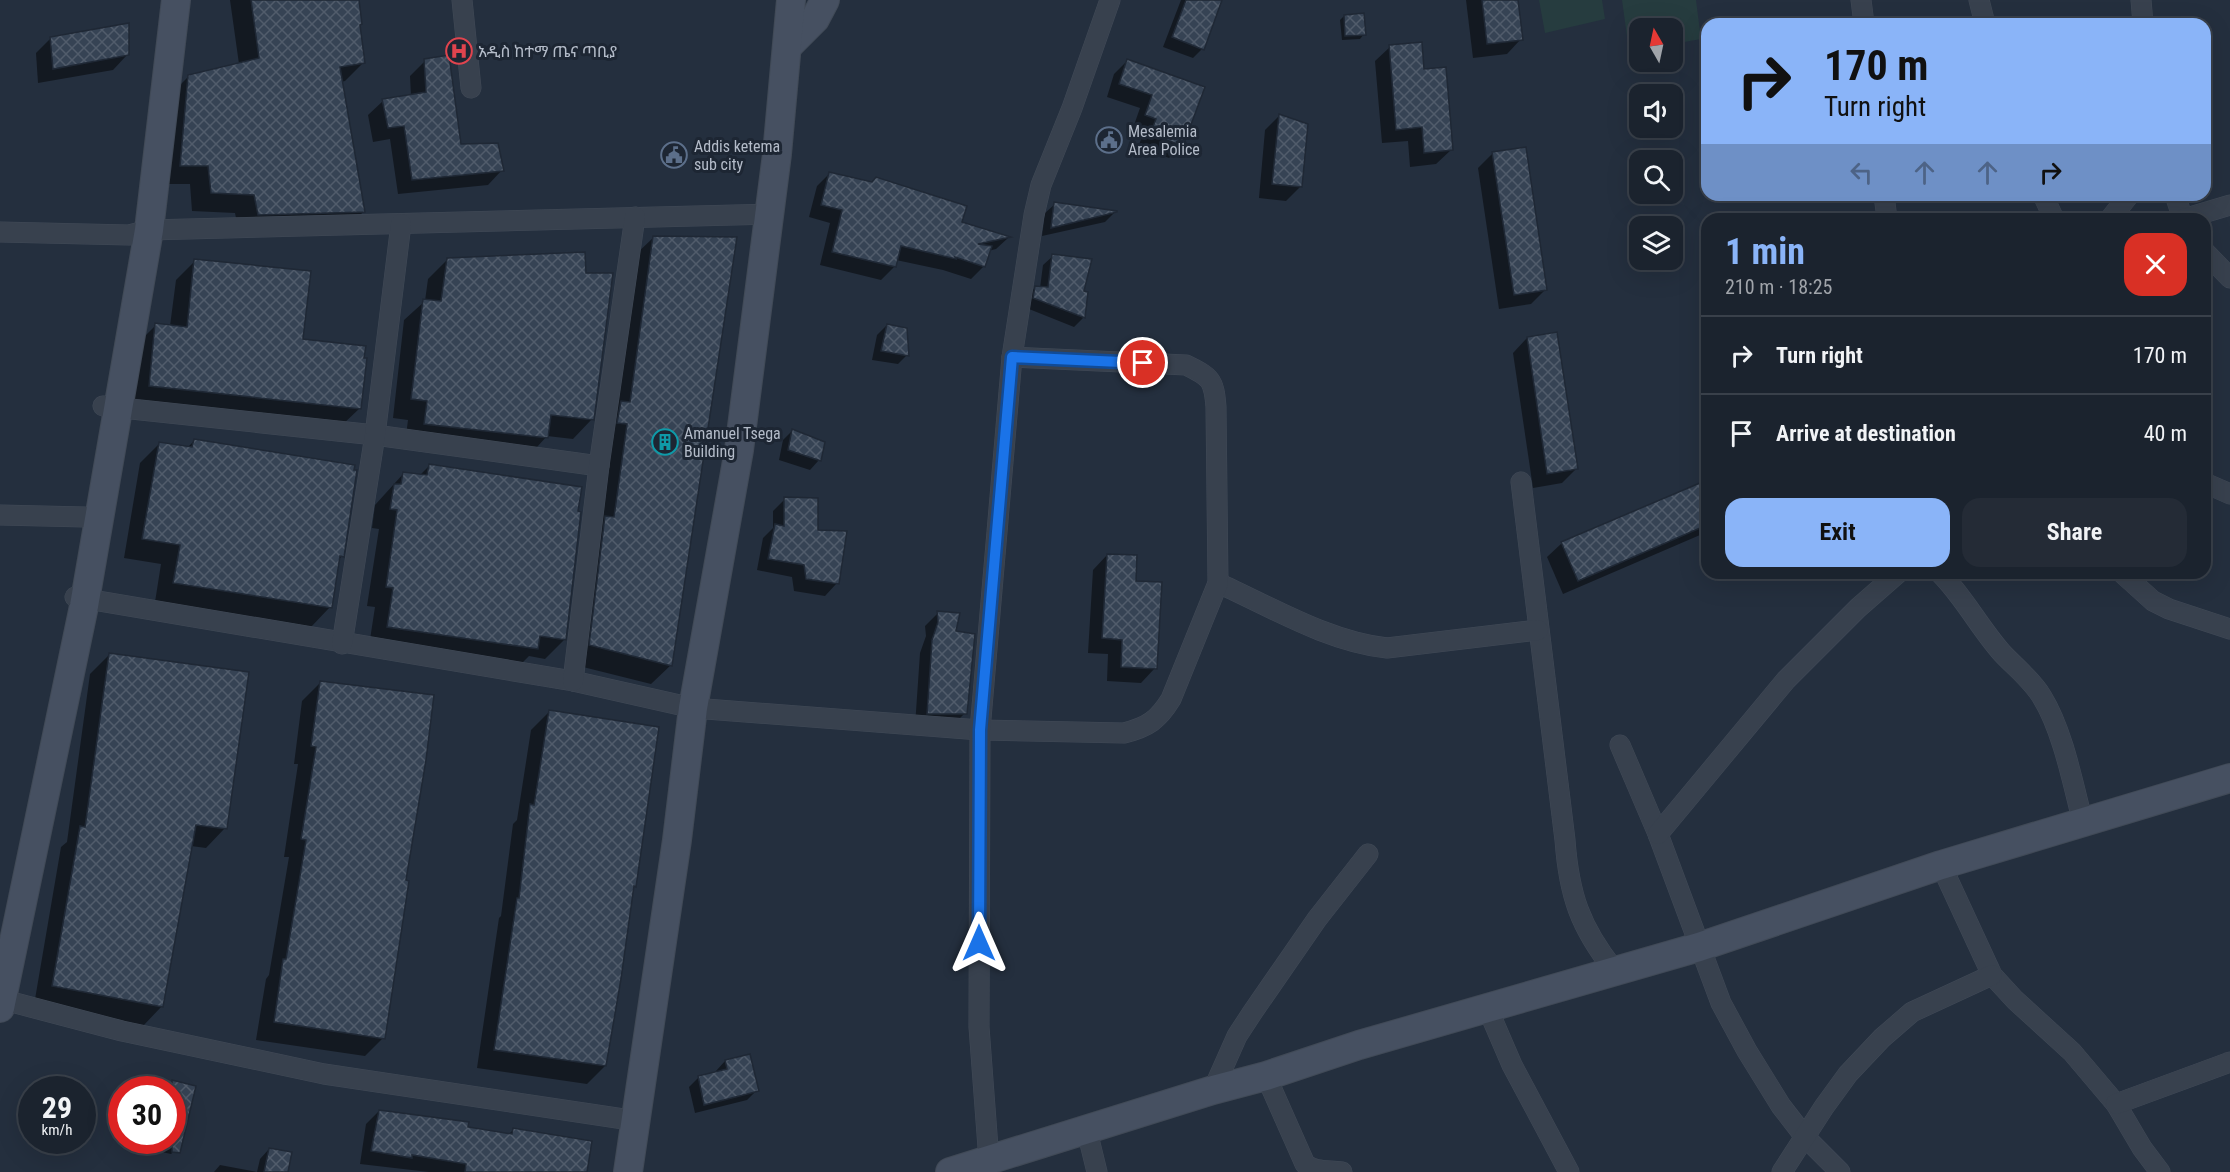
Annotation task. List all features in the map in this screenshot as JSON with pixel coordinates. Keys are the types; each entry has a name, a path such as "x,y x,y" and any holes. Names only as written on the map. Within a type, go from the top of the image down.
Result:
{"main road":[{"path":"139,232 159,0"},
{"path":"1,1002 79,597 176,0"},
{"path":"628,1172 677,840 693,708 739,450 769,214 791,0"},
{"path":"788,46 815,19 825,0"},
{"path":"0,952 79,597 86,517 111,407"},
{"path":"950,1172 1213,1090 1266,1076 1359,1045 1699,947 1941,865 2230,778"}],"street":[{"path":"462,0 471,88"},
{"path":"989,1161 979,1027 980,730 1012,357 1034,215 1041,185 1072,108 1110,0"},
{"path":"1861,0 1863,18"},
{"path":"1979,0 1984,18"},
{"path":"2141,0 2142,18"},
{"path":"2115,213 2124,201"},
{"path":"2203,213 2230,205"},
{"path":"0,232 139,232 769,214"},
{"path":"573,681 599,466 635,217"},
{"path":"342,644 375,435 401,224"},
{"path":"2211,258 2230,278"},
{"path":"79,597 342,644 573,681 693,708 980,730 1124,733 1148,725 1161,715 1171,699 1218,583 1214,384 1205,374 1186,365 1012,357"},
{"path":"111,407 375,435 599,466"},
{"path":"1521,482 1568,876 1584,926 1595,946 1614,970"},
{"path":"2211,486 2230,494"},
{"path":"0,515 86,517"},
{"path":"1658,834 1786,680 1858,608 1891,579"},
{"path":"1946,579 2001,652 2033,684 2043,698 2066,756 2083,823"},
{"path":"2129,579 2153,601 2169,609 2230,629"},
{"path":"1218,583 1329,634 1373,647 1388,648 1538,630"},
{"path":"1620,745 1658,834 1721,1003 1781,1106 1805,1137 1840,1172"},
{"path":"1213,1090 1237,1036 1252,1012 1317,919 1368,854"},
{"path":"1941,865 1992,975 2015,1000 2072,1052 2116,1104 2142,1148 2160,1172"},
{"path":"1782,1172 1848,1074 1897,1025 1912,1012 1992,975"},
{"path":"1,1002 122,1031 324,1074 637,1121"},
{"path":"1486,1007 1512,1065 1569,1172"},
{"path":"2116,1104 2230,1062"},
{"path":"1266,1076 1305,1164 1317,1172 1342,1172"},
{"path":"1087,1131 1097,1172"}],"green space":[{"path":"1539,0 1602,0 1605,19 1545,33"},
{"path":"1622,0 1696,0 1701,39 1683,42 1683,18 1629,18 1629,51"}],"building":[{"path":"251,0 359,0 365,63 340,67 365,212 258,215 254,195 211,193 208,166 180,166 188,75 259,58"},
{"path":"1186,0 1222,0 1204,50 1172,37"},
{"path":"1482,0 1518,0 1523,40 1487,44"},
{"path":"1364,13 1366,35 1345,36 1344,15"},
{"path":"129,23 129,55 53,69 50,37"},
{"path":"1422,42 1424,69 1446,67 1453,150 1424,153 1422,127 1396,130 1389,45"},
{"path":"449,55 461,144 498,143 504,171 412,180 404,126 388,128 382,99 426,92 424,59"},
{"path":"1127,59 1205,87 1183,146 1150,134 1156,119 1145,115 1152,95 1119,84"},
{"path":"1279,114 1308,124 1302,187 1272,184"},
{"path":"1526,147 1547,290 1514,295 1492,152"},
{"path":"829,172 872,182 876,177 967,206 962,222 1011,237 978,244 992,246 985,267 955,257 956,259 901,246 896,267 832,252 842,210 821,205"},
{"path":"1054,202 1117,211 1117,212 1051,228"},
{"name":"Amanuel Tsega Building","path":"653,236 737,237 672,666 589,645 605,516 614,517 627,424 617,423 621,401 630,402"},
{"path":"585,252 586,273 613,273 594,420 551,415 548,438 424,424 427,401 411,399 423,299 441,301 447,258"},
{"path":"1052,254 1092,259 1084,291 1088,292 1085,318 1033,298 1035,286 1048,287"},
{"path":"194,259 311,271 303,339 366,346 364,358 367,358 361,409 149,386 155,323 187,327"},
{"path":"887,324 907,328 909,356 881,351"},
{"path":"1557,332 1578,469 1547,474 1527,337"},
{"path":"792,429 825,442 821,461 788,450"},
{"path":"194,439 355,465 354,470 357,470 344,557 340,556 332,608 173,583 180,545 142,539 159,442 192,447"},
{"path":"429,464 582,487 566,640 540,636 538,649 387,627 393,588 386,587 397,510 390,509 394,484 401,484 403,472 427,475"},
{"path":"1701,483 1701,528 1578,581 1561,542"},
{"path":"784,497 818,498 818,530 847,531 839,584 806,579 804,565 768,559 775,524 784,526"},
{"path":"1107,554 1137,555 1136,581 1162,582 1157,669 1121,667 1122,640 1102,638"},
{"path":"937,611 960,613 956,631 975,634 967,714 927,714 932,640 938,622"},
{"path":"109,653 249,672 227,829 196,825 163,1007 52,986 80,826 85,827"},
{"path":"320,681 434,695 385,1039 274,1022 283,959 286,959 306,840 301,839 316,747 311,746"},
{"path":"549,710 659,727 636,887 634,886 606,1066 494,1050 517,898 519,898 530,804 534,805"},
{"path":"750,1054 759,1091 704,1105 698,1076 727,1069 725,1060"},
{"path":"186,1084 196,1086 186,1128"},
{"path":"379,1110 469,1122 468,1127 512,1134 513,1128 592,1141 587,1172 465,1172 466,1164 371,1151"},
{"path":"269,1148 292,1152 288,1172 264,1172"}],"place":[{"name":"አዲስ ከተማ ጤና ጣቢያ","path":"459,51"},
{"name":"Mesalemia Area Police","path":"1109,140"},
{"name":"Addis ketema sub city","path":"674,155"},
{"name":"Amanuel Tsega Building","path":"665,442"}],"route":[{"path":"979,943 980,730 1012,357 1143,363"}]}
